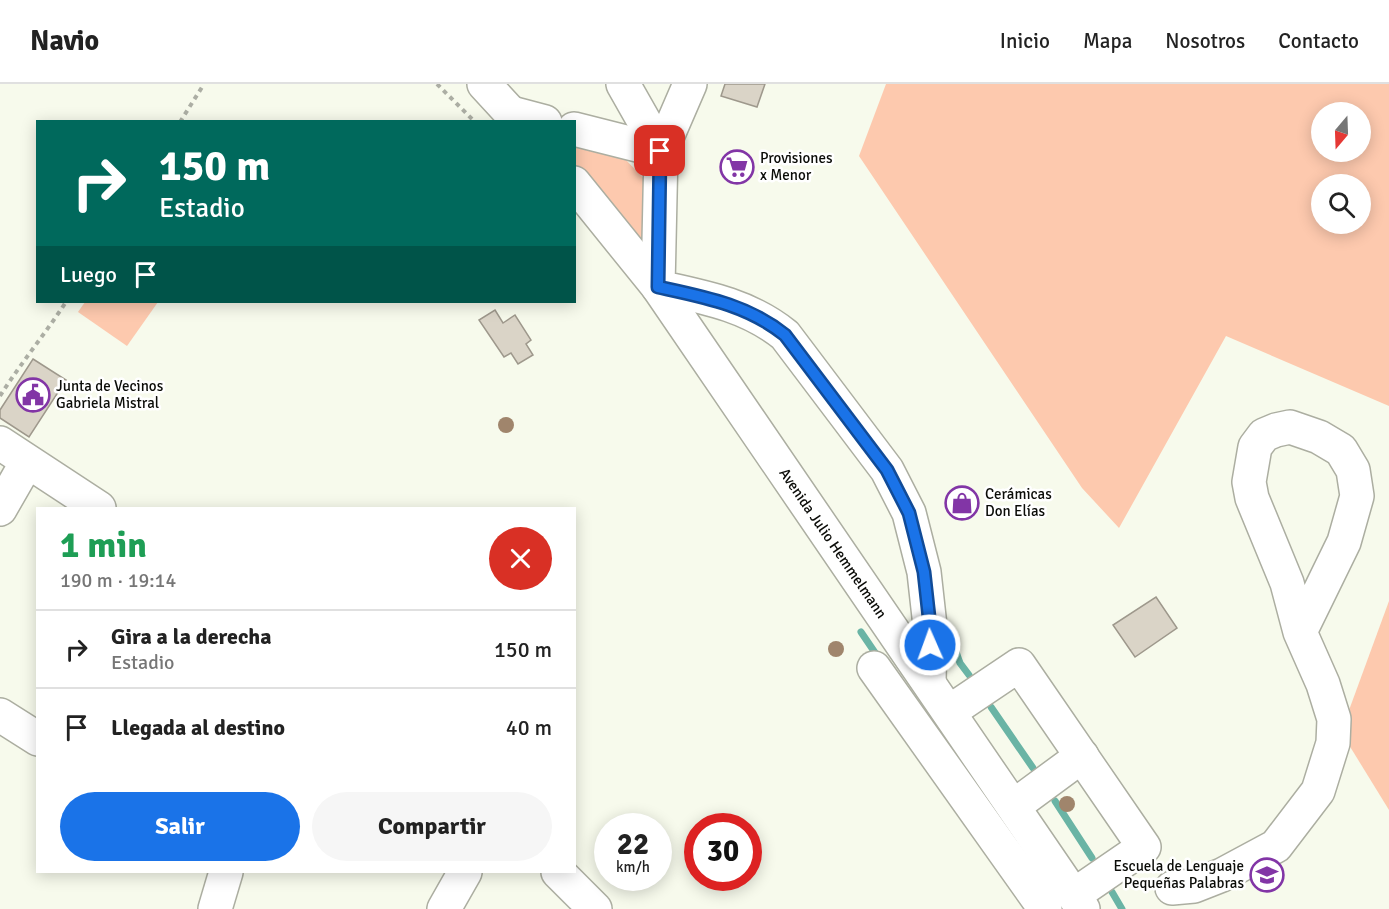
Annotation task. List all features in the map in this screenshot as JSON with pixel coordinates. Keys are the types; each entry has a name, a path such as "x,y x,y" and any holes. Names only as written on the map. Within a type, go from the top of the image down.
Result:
{"main road":[{"path":"484,84 515,117 533,120"},
{"path":"623,84 660,151"},
{"path":"690,84 660,151 658,287 718,300 751,312 785,335 887,470 909,513 924,572 930,626 929,682"},
{"path":"576,130 660,151"},
{"name":"Avenida Julio Hemmelmann","path":"576,185 658,287 1014,806 1036,893 1078,902"},
{"path":"949,712 1019,665 1176,893 1222,875 1276,846 1318,790 1333,743 1334,719 1323,684 1300,632 1287,583 1252,498 1249,482 1256,447 1264,435 1290,427 1319,437 1341,450 1353,470 1357,496 1344,542 1300,632"},
{"path":"0,443 97,507"},
{"path":"0,509 27,462"},
{"path":"874,668 1036,893"},
{"path":"0,715 36,738"},
{"path":"1014,806 1082,756"},
{"path":"1078,902 1144,846"},
{"path":"215,909 226,873"},
{"path":"444,909 464,873"},
{"path":"559,873 595,909"}],"path":[{"path":"181,120 204,84"},
{"path":"437,84 473,120"},
{"path":"0,396 65,303"}],"shaded area":[{"path":"886,84 1389,84 1389,406 1226,336 1119,528 1082,488 859,156"},
{"path":"576,148 626,160 650,185 652,251 576,168"},
{"path":"84,303 157,303 127,346 78,312"},
{"path":"1389,601 1389,810 1341,732"}],"building":[{"path":"725,84 765,84 757,107 721,96"},
{"path":"495,310 503,323 515,315 531,340 526,344 533,355 518,364 511,353 504,357 479,320"},
{"name":"Junta de Vecinos Gabriela Mistral","path":"33,359 66,380 29,437 0,418 0,410"},
{"path":"1156,597 1177,628 1135,657 1113,625"}],"waterway":[{"path":"861,632 880,660"},
{"path":"949,633 960,663 969,675"},
{"path":"991,707 1033,768"},
{"path":"1055,801 1092,858"},
{"path":"1112,892 1122,909"}],"place":[{"name":"Provisiones x Menor","path":"737,167"},
{"name":"Junta de Vecinos Gabriela Mistral","path":"33,395"},
{"name":"Cerámicas Don Elías","path":"962,503"},
{"name":"Escuela de Lenguaje Pequeñas Palabras","path":"1267,875"}],"route":[{"path":"660,151 658,287 718,300 751,312 785,335 887,470 909,513 924,572 930,645"}]}
